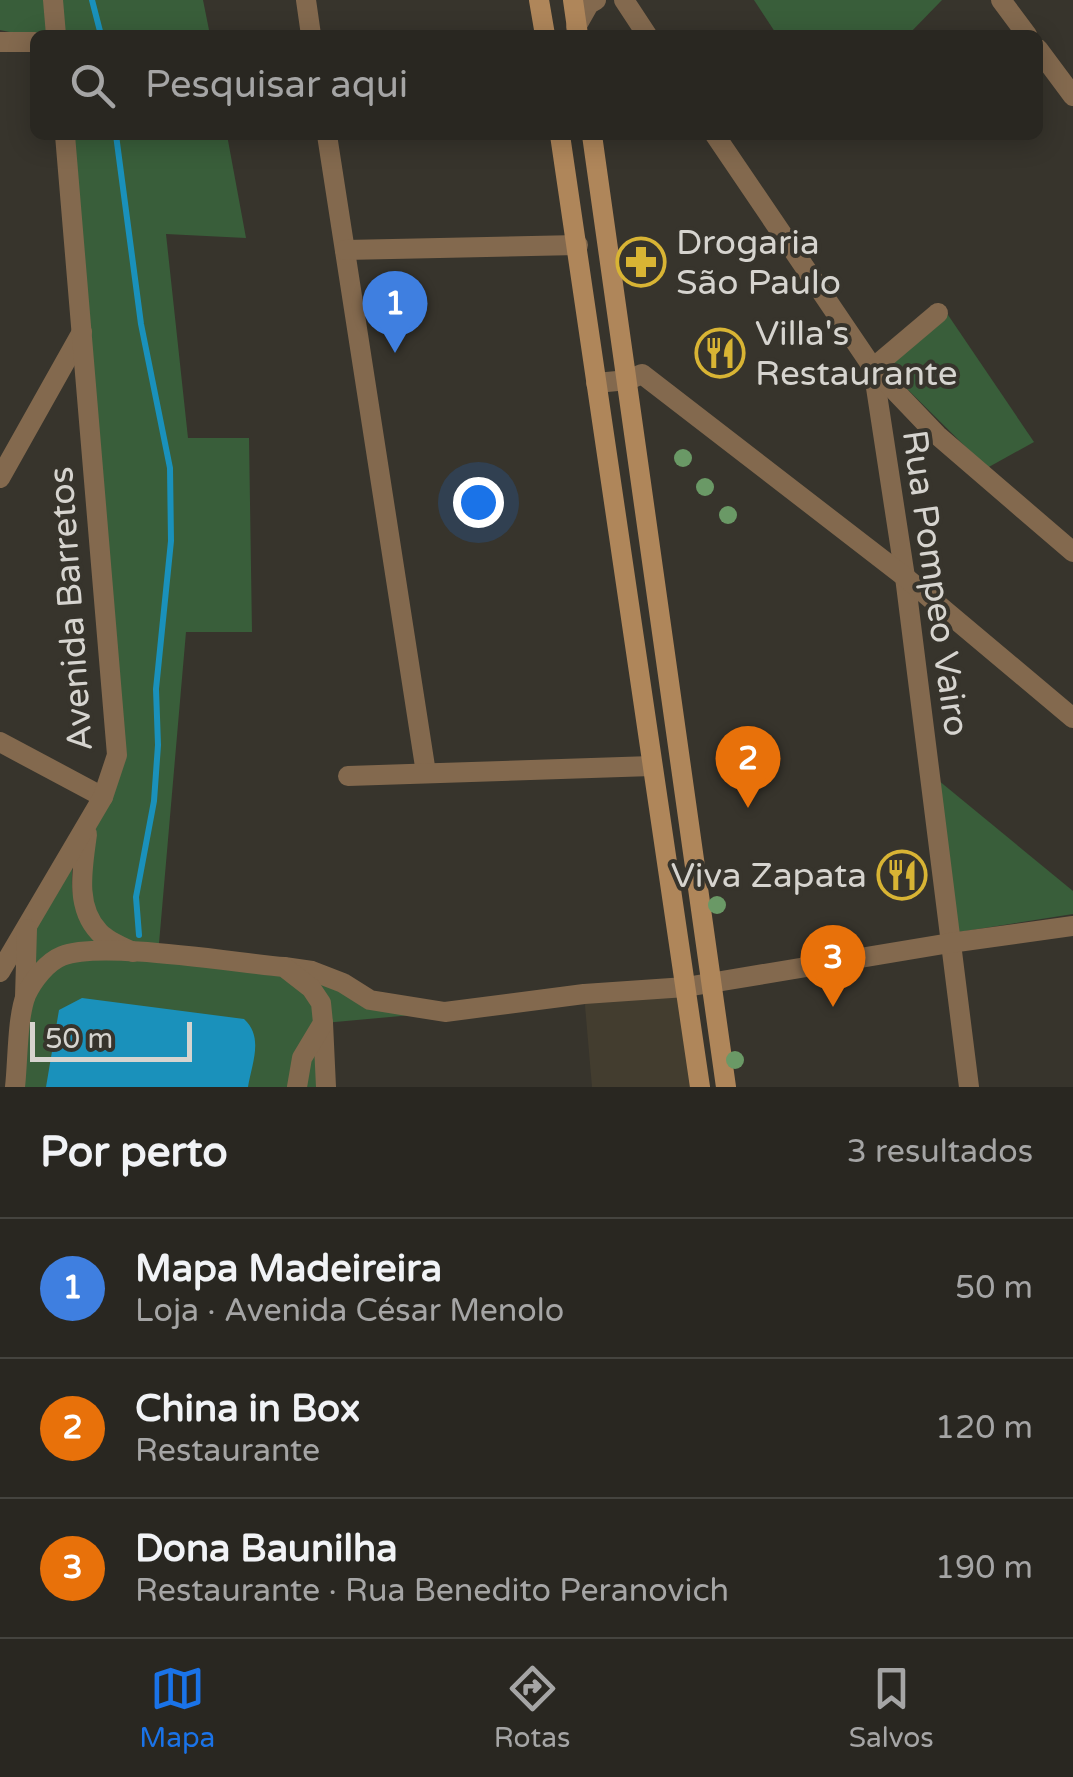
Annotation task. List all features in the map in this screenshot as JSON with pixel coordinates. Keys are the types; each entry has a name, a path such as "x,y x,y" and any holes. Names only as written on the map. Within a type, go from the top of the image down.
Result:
{"main road":[{"path":"539,0 543,30"},
{"path":"572,0 577,30"},
{"path":"561,140 700,1087"},
{"path":"593,140 624,351 635,377 726,1087"}],"street":[{"path":"53,0 56,30"},
{"path":"306,0 310,30"},
{"path":"577,30 589,4 596,0"},
{"path":"1001,0 1023,30"},
{"path":"623,1 643,30"},
{"path":"0,42 30,42"},
{"path":"1043,56 1073,96"},
{"name":"Avenida Barretos","path":"0,972 103,797 117,755 64,140"},
{"path":"328,140 426,773"},
{"name":"Rua Pompeo Vairo","path":"718,140 873,368 905,577 969,1087"},
{"path":"344,250 578,245"},
{"path":"938,313 873,368 937,434 1073,552"},
{"path":"0,478 82,332"},
{"path":"596,383 635,377 905,577 1073,718"},
{"path":"0,742 103,797"},
{"path":"348,776 652,766"},
{"path":"89,822 82,876 85,911 100,934 133,952"},
{"path":"25,998 40,973 58,957 79,951 133,952 312,971 343,983 370,1000 446,1012 584,994 686,987 1073,926"},
{"path":"16,1082 27,928"},
{"path":"284,967 312,988 322,1003 326,1087"},
{"path":"297,1087 302,1058 324,1024"},
{"path":"0,1062 16,1082"}],"shaded area":[{"path":"686,987 700,1087 592,1087 584,994"}],"green space":[{"path":"0,0 46,0 49,30 19,34 0,30"},
{"path":"53,0 203,0 209,30 56,30"},
{"path":"754,0 942,0 913,30 774,30"},
{"path":"65,140 228,140 246,238 166,234 188,438 249,438 252,632 186,632 158,955 343,983 445,1012 324,1023 326,1087 15,1087 25,997 58,957 130,952 100,934 82,875 117,755"},
{"path":"946,312 1034,442 987,468 887,369"},
{"path":"938,780 1073,891 1073,914 959,932"},
{"path":"74,852 72,884 76,906 109,947 80,948 31,983 32,931"}],"water":[{"path":"82,998 244,1019 255,1042 248,1087 46,1087 59,1010"}],"waterway":[{"path":"92,0 100,30"},
{"path":"117,140 141,324 170,468 171,541 156,689 158,745 154,801 136,897 139,935"}],"place":[{"name":"Drogaria São Paulo","path":"641,262"},
{"name":"Mapa Madeireira","path":"395,353"},
{"name":"Villa's Restaurante","path":"720,353"},
{"name":"China in Box","path":"748,808"},
{"name":"Viva Zapata","path":"902,875"},
{"name":"Dona Baunilha","path":"833,1007"}]}
